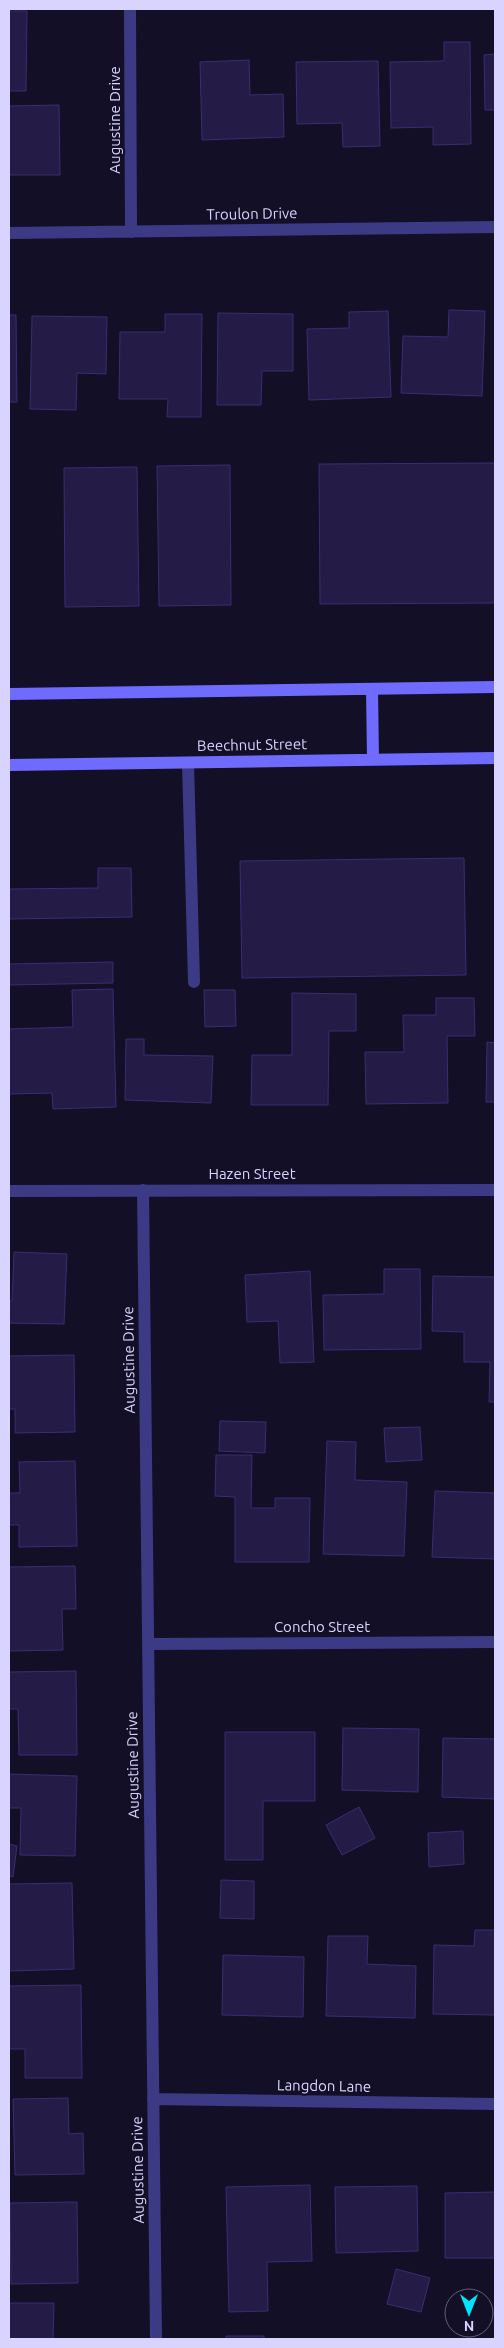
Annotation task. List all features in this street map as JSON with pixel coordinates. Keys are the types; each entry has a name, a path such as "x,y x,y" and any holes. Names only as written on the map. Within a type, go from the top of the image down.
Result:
{"main road":[{"path":"9,694 495,687"},
{"path":"372,689 374,760"},
{"name":"Beechnut Street","path":"9,765 495,758"}],"street":[{"name":"Augustine Drive","path":"130,9 132,232"},
{"name":"Troulon Drive","path":"9,233 495,227"},
{"path":"188,762 194,982"},
{"name":"Augustine Drive","path":"143,1190 156,2339"},
{"name":"Hazen Street","path":"9,1191 495,1190"},
{"name":"Concho Street","path":"148,1644 495,1642"},
{"name":"Langdon Lane","path":"153,2099 495,2104"}],"building":[{"path":"9,11 27,11 26,91 9,91"},
{"path":"444,42 470,42 471,144 433,145 433,127 391,128 390,62 444,61"},
{"path":"495,54 495,110 485,110 484,55"},
{"path":"249,60 250,95 283,94 284,137 202,140 200,62"},
{"path":"378,61 380,146 343,147 342,123 297,124 296,62"},
{"path":"59,105 60,175 9,175 9,106"},
{"path":"449,310 485,311 482,396 401,393 403,336 448,337"},
{"path":"388,311 391,397 309,400 307,329 349,328 349,312"},
{"path":"218,313 293,314 293,371 262,371 261,405 217,405"},
{"path":"165,314 202,314 201,417 167,417 168,399 119,399 120,332 165,332"},
{"path":"9,315 16,315 17,402 9,402"},
{"path":"32,316 107,317 106,374 77,373 76,410 30,409"},
{"path":"495,463 495,603 320,604 319,464"},
{"path":"230,465 231,605 159,606 157,466"},
{"path":"137,467 139,606 65,607 64,468"},
{"path":"464,858 466,975 242,978 240,861"},
{"path":"98,868 131,868 132,917 9,919 9,889 98,888"},
{"path":"113,962 113,983 9,985 9,964"},
{"path":"113,989 116,1107 53,1109 52,1093 9,1094 9,1029 73,1027 72,990"},
{"path":"204,990 235,990 236,1026 205,1027"},
{"path":"292,993 356,994 356,1031 329,1031 328,1105 251,1105 252,1055 292,1055"},
{"path":"436,998 474,998 475,1036 447,1036 448,1103 366,1104 365,1052 404,1052 403,1015 436,1015"},
{"path":"126,1039 144,1039 144,1055 213,1056 211,1103 125,1100"},
{"path":"487,1042 495,1043 495,1102 486,1102"},
{"path":"14,1252 67,1254 64,1324 9,1323 9,1301 12,1301"},
{"path":"384,1269 420,1269 421,1349 324,1350 323,1295 384,1294"},
{"path":"310,1271 314,1362 280,1363 278,1321 247,1322 245,1275"},
{"path":"433,1276 495,1277 495,1402 489,1402 490,1362 464,1362 464,1332 432,1331"},
{"path":"74,1355 75,1432 15,1433 15,1409 9,1409 9,1356"},
{"path":"220,1421 266,1422 265,1453 219,1451"},
{"path":"420,1427 422,1460 386,1462 384,1428"},
{"path":"327,1441 356,1442 355,1480 407,1482 404,1556 323,1554"},
{"path":"216,1455 252,1455 251,1508 275,1508 275,1498 310,1498 309,1562 235,1562 235,1497 215,1496"},
{"path":"75,1461 77,1546 19,1547 19,1525 9,1525 9,1493 20,1493 19,1462"},
{"path":"435,1491 495,1493 495,1559 432,1557"},
{"path":"75,1566 76,1609 62,1609 63,1650 9,1651 9,1567"},
{"path":"76,1671 77,1755 19,1755 18,1709 9,1709 9,1672"},
{"path":"343,1728 419,1729 418,1792 342,1790"},
{"path":"225,1732 315,1732 315,1801 263,1801 263,1860 225,1860"},
{"path":"443,1738 495,1739 495,1799 442,1797"},
{"path":"9,1774 77,1776 75,1856 20,1855 21,1808 9,1808"},
{"path":"359,1807 375,1838 342,1855 326,1825"},
{"path":"463,1831 464,1864 429,1867 428,1833"},
{"path":"9,1844 17,1846 13,1877 9,1876"},
{"path":"221,1880 254,1881 254,1919 220,1918"},
{"path":"72,1883 74,1969 9,1971 9,1884"},
{"path":"475,1930 495,1930 495,2015 433,2014 434,1945 474,1946"},
{"path":"328,1936 368,1936 367,1964 416,1966 415,2018 326,2016"},
{"path":"223,1955 304,1957 303,2017 222,2015"},
{"path":"81,1985 82,2078 25,2078 25,2049 9,2049 9,1986"},
{"path":"68,2098 69,2134 83,2133 84,2174 15,2175 13,2099"},
{"path":"310,2185 312,2261 267,2262 268,2311 229,2312 226,2187"},
{"path":"417,2186 418,2251 336,2253 335,2187"},
{"path":"495,2192 495,2258 445,2258 445,2193"},
{"path":"77,2202 78,2283 11,2284 10,2203"},
{"path":"396,2269 430,2278 421,2312 387,2304"},
{"path":"9,2303 54,2303 53,2339 9,2339"},
{"path":"226,2336 264,2336 264,2339 226,2339"}]}
